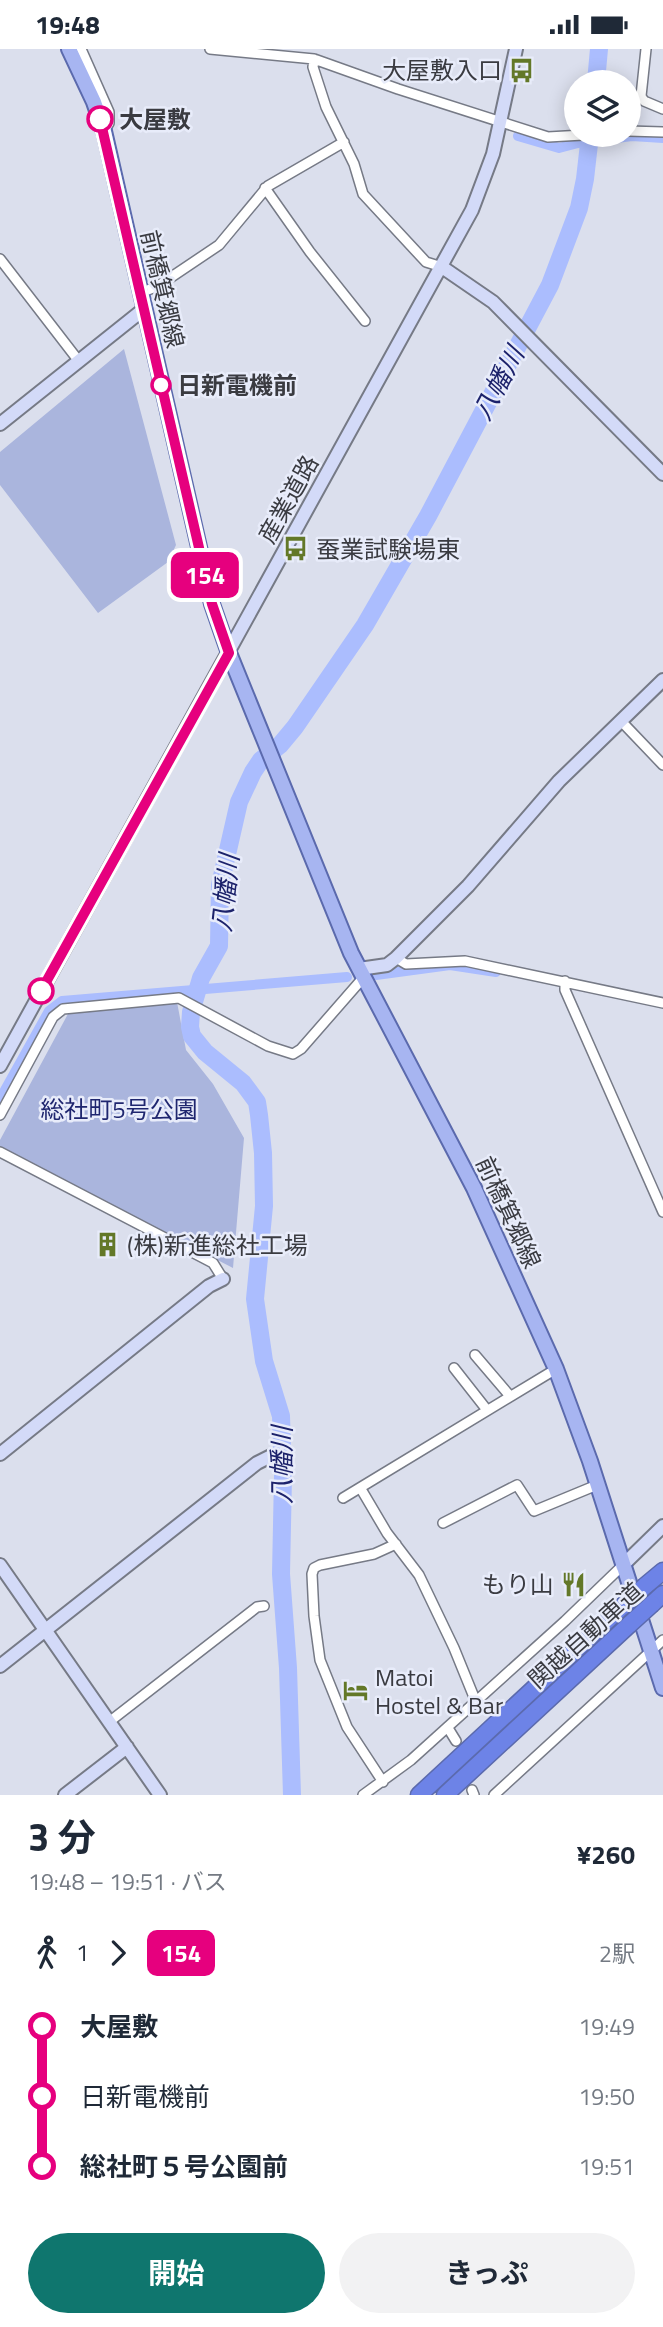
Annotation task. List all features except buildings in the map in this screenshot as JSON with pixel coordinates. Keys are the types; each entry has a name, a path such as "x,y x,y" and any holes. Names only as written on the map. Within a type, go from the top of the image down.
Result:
{"highway":[{"name":"関越自動車道","path":"419,1795 663,1571"},
{"name":"関越自動車道","path":"445,1795 657,1599"}],"main road":[{"name":"前橋箕郷線","path":"69,49 94,102 104,131 212,604 229,653 361,974 469,1178 556,1369 662,1683"}],"street":[{"path":"81,49 109,112 109,123 104,131"},
{"path":"210,49 296,53 502,123 548,137 564,136"},
{"name":"産業道路","path":"0,1066 442,267 479,193 502,123 516,49"},
{"path":"646,49 641,96 644,101 663,109"},
{"path":"314,59 313,67 327,109 355,164 360,187 368,201 426,262 442,267 484,294 663,474"},
{"path":"641,131 663,132"},
{"path":"140,293 158,286 219,245 265,188 344,142"},
{"path":"265,188 310,252 365,321"},
{"path":"0,259 78,361"},
{"path":"0,424 144,309"},
{"path":"0,1115 53,1017 68,1007 174,998 185,1000 268,1046 293,1054 301,1049 361,974 387,965 396,958 468,886 559,781 663,680"},
{"path":"621,721 663,765"},
{"path":"396,958 407,964 465,961 663,1003"},
{"path":"565,981 565,990 663,1212"},
{"path":"0,1151 213,1263 223,1279 209,1286 0,1454"},
{"path":"475,1355 510,1397"},
{"path":"454,1368 487,1410"},
{"path":"343,1498 556,1369"},
{"path":"0,1666 257,1463 271,1457"},
{"path":"443,1523 517,1485 534,1511 597,1485"},
{"path":"361,1489 423,1582 476,1702"},
{"path":"363,1795 383,1782 448,1728 663,1526"},
{"path":"383,1782 347,1727 320,1660 312,1574 314,1568 320,1565 374,1554 396,1544"},
{"path":"0,1565 160,1795"},
{"path":"109,1722 257,1607 264,1605"},
{"path":"494,1795 663,1640"},
{"path":"448,1728 456,1741"},
{"path":"65,1795 127,1747"}],"green space":[{"path":"124,349 176,545 168,562 98,613 0,485 0,452"},
{"name":"総社町5号公園","path":"177,1002 186,1050 213,1084 244,1138 233,1268 0,1148 0,1140 69,1012"}],"waterway":[{"name":"八幡川","path":"597,70 599,49"},
{"name":"八幡川","path":"518,136 559,148 632,136 663,138"},
{"name":"八幡川","path":"292,1795 288,1668 281,1574 281,1416 264,1361 255,1299 264,1206 259,1115 257,1102 243,1083 205,1052 192,1036 191,1012 201,978 219,946 220,885 239,802 261,760 280,745 295,727 365,625 428,516 550,285 579,208 589,147"},
{"path":"376,975 450,965 496,972"},
{"path":"0,1099 49,1011 62,1001 347,977"}],"bus line":[{"name":"154","path":"41,991 229,653 212,604 100,119"}],"place":[{"name":"大屋敷入口","path":"522,70"},
{"name":"大屋敷","path":"100,119"},
{"name":"日新電機前","path":"161,385"},
{"name":"蚕業試験場東","path":"296,549"},
{"name":"(株)新進総社工場","path":"107,1245"},
{"name":"もり山","path":"574,1584"},
{"name":"Matoi Hostel & Bar","path":"355,1691"}]}
